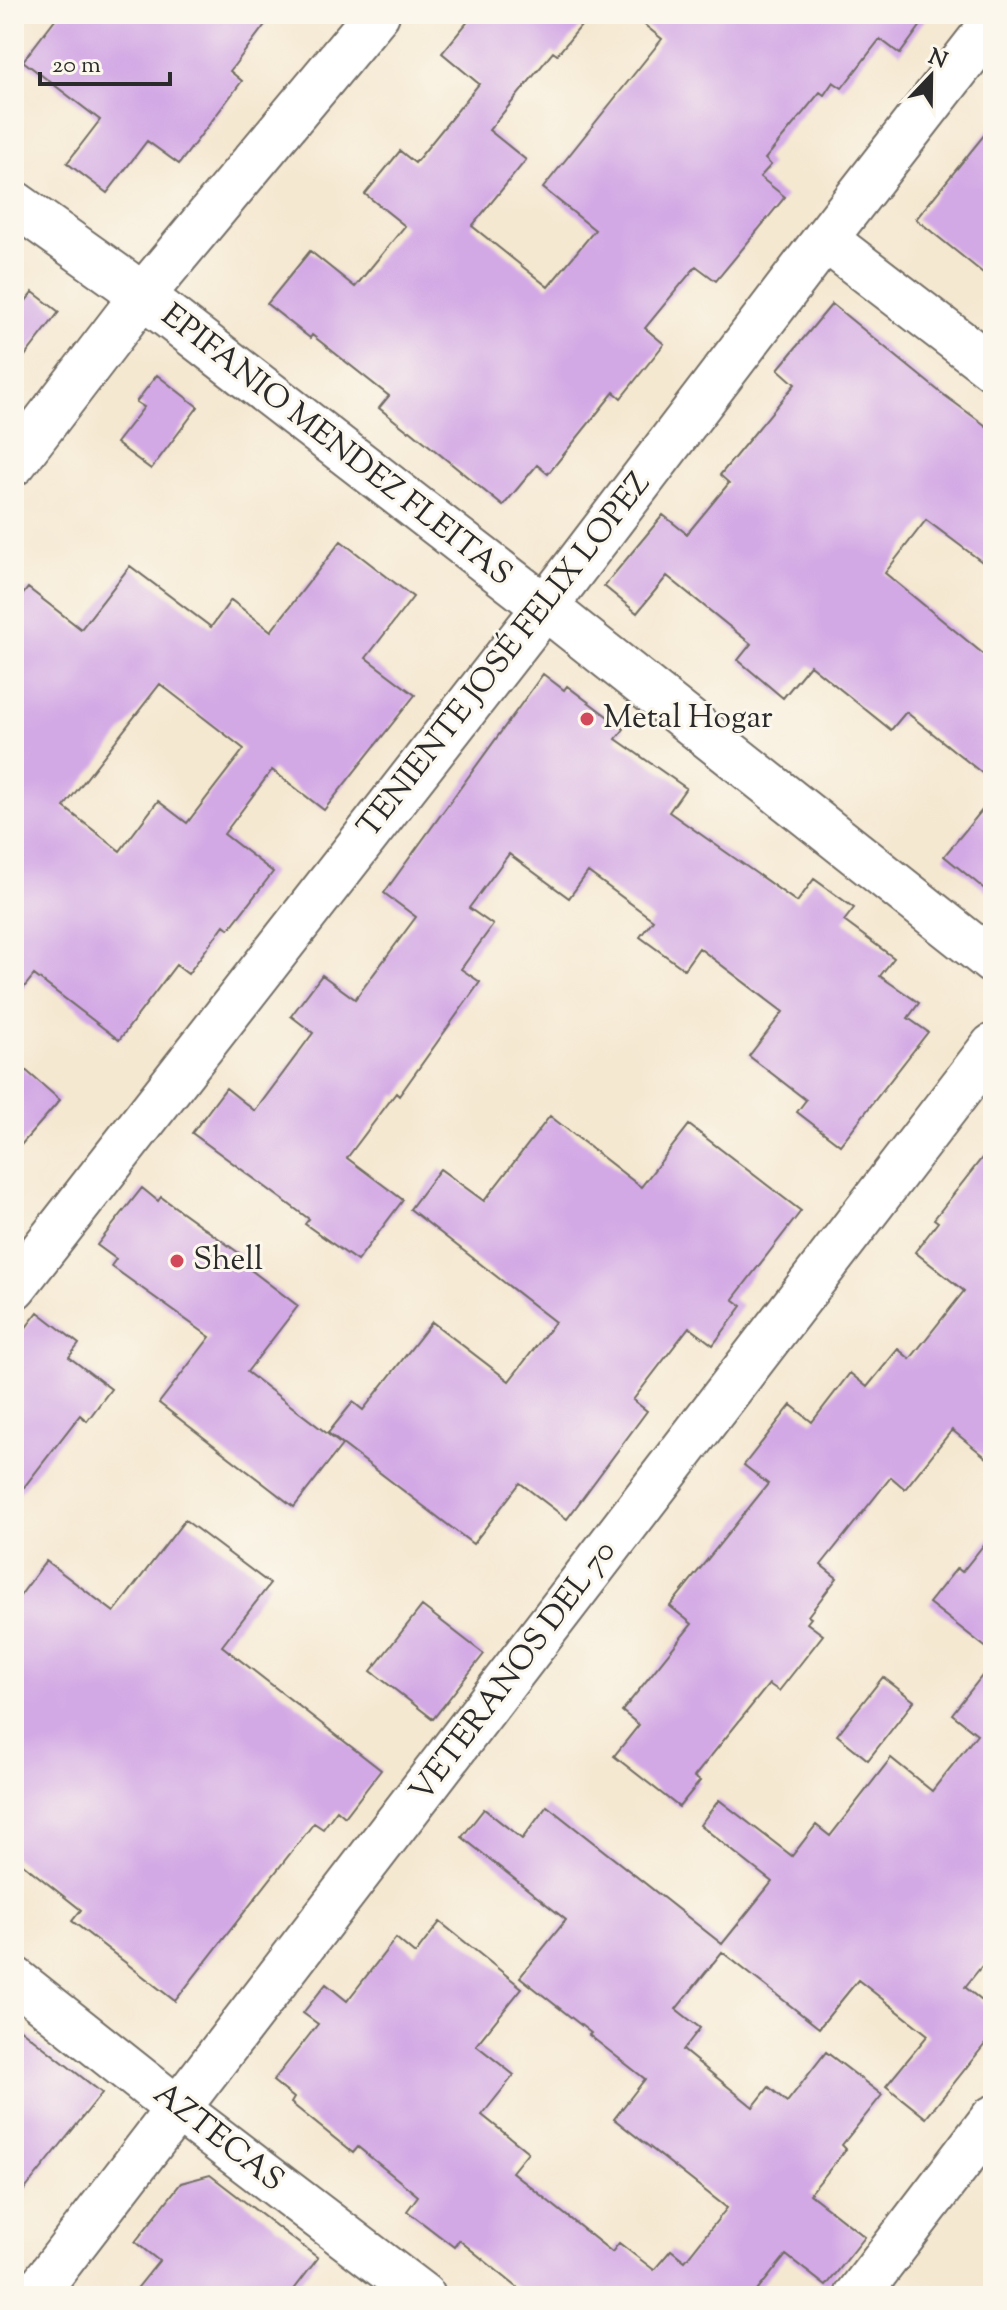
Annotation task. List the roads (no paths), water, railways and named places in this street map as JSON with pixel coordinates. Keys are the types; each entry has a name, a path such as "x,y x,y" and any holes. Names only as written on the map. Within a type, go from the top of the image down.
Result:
{"street":[{"path":"14,463 142,296 377,14"},
{"name":"TENIENTE JOSÉ FELIX LOPEZ","path":"14,1287 545,607 993,23"},
{"name":"EPIFANIO MENDEZ FLEITAS","path":"14,203 142,296 545,607 993,962"},
{"path":"825,239 993,368"},
{"name":"VETERANOS DEL 70","path":"34,2296 993,1046"},
{"name":"AZTECAS","path":"14,1979 179,2110 423,2296"},
{"path":"857,2296 993,2118"}],"place":[{"name":"Metal Hogar","path":"587,719"},
{"name":"Shell","path":"177,1261"}]}
